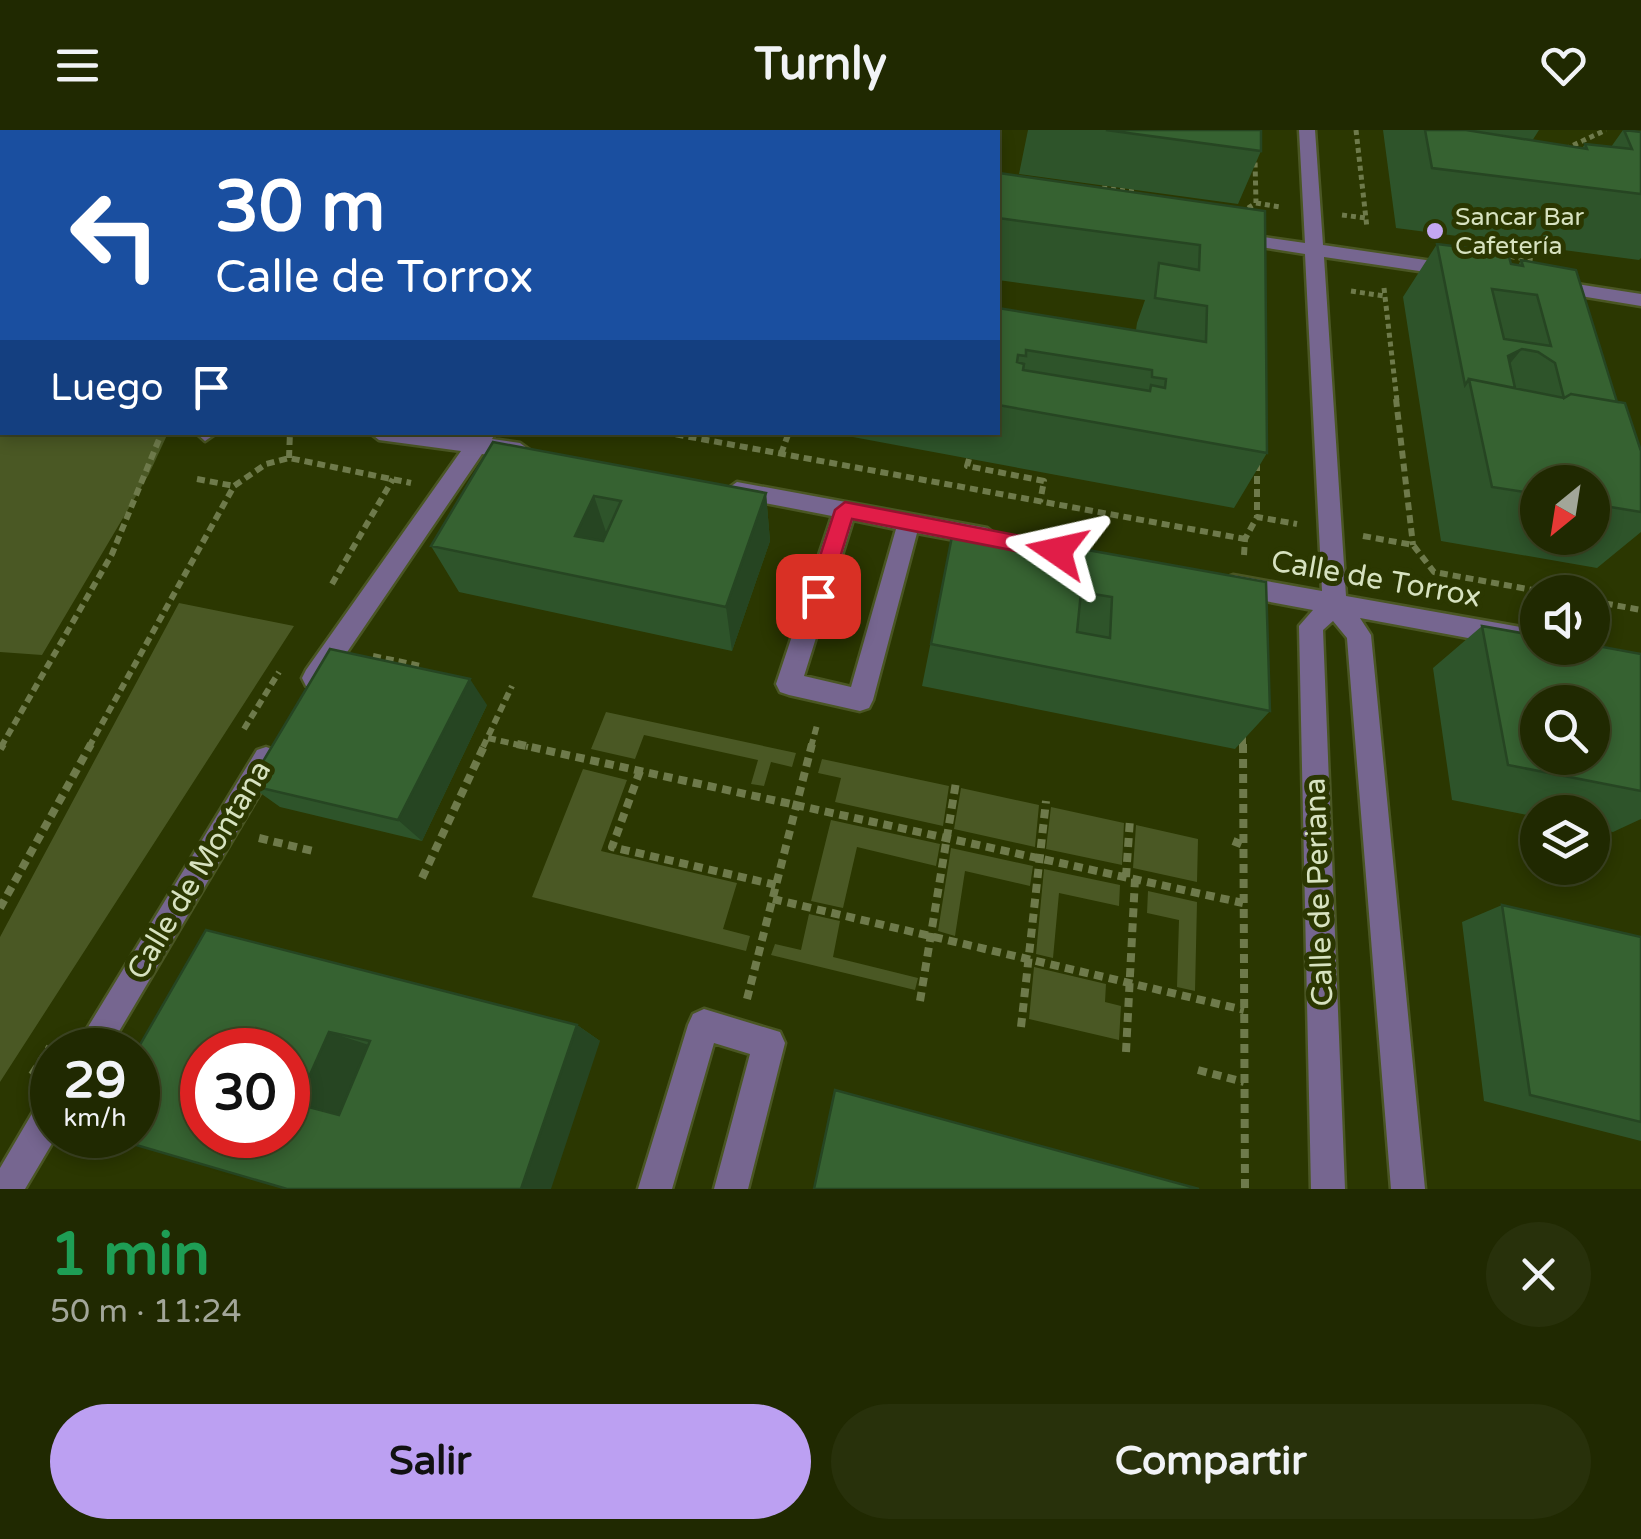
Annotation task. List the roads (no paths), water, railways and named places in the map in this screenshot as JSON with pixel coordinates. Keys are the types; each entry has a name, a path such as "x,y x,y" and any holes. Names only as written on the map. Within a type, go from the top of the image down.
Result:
{"street":[{"name":"Calle de Periana","path":"1307,130 1336,605 1358,635 1408,1189"},
{"path":"1220,235 1472,274"},
{"path":"1532,283 1641,300"},
{"path":"431,435 483,438 537,454"},
{"path":"303,698 332,648 483,438"},
{"path":"710,486 1007,541"},
{"path":"845,510 789,684 860,700 909,522"},
{"name":"Calle de Torrox","path":"1203,579 1520,638"},
{"name":"Calle de Periana","path":"1328,1189 1311,626 1336,605"},
{"name":"Calle de Montana","path":"103,1028 283,731"},
{"path":"655,1189 704,1025 769,1042 730,1189"},
{"path":"13,1184 30,1153"}],"place":[{"name":"Sancar Bar Cafetería","path":"1435,231"}]}
